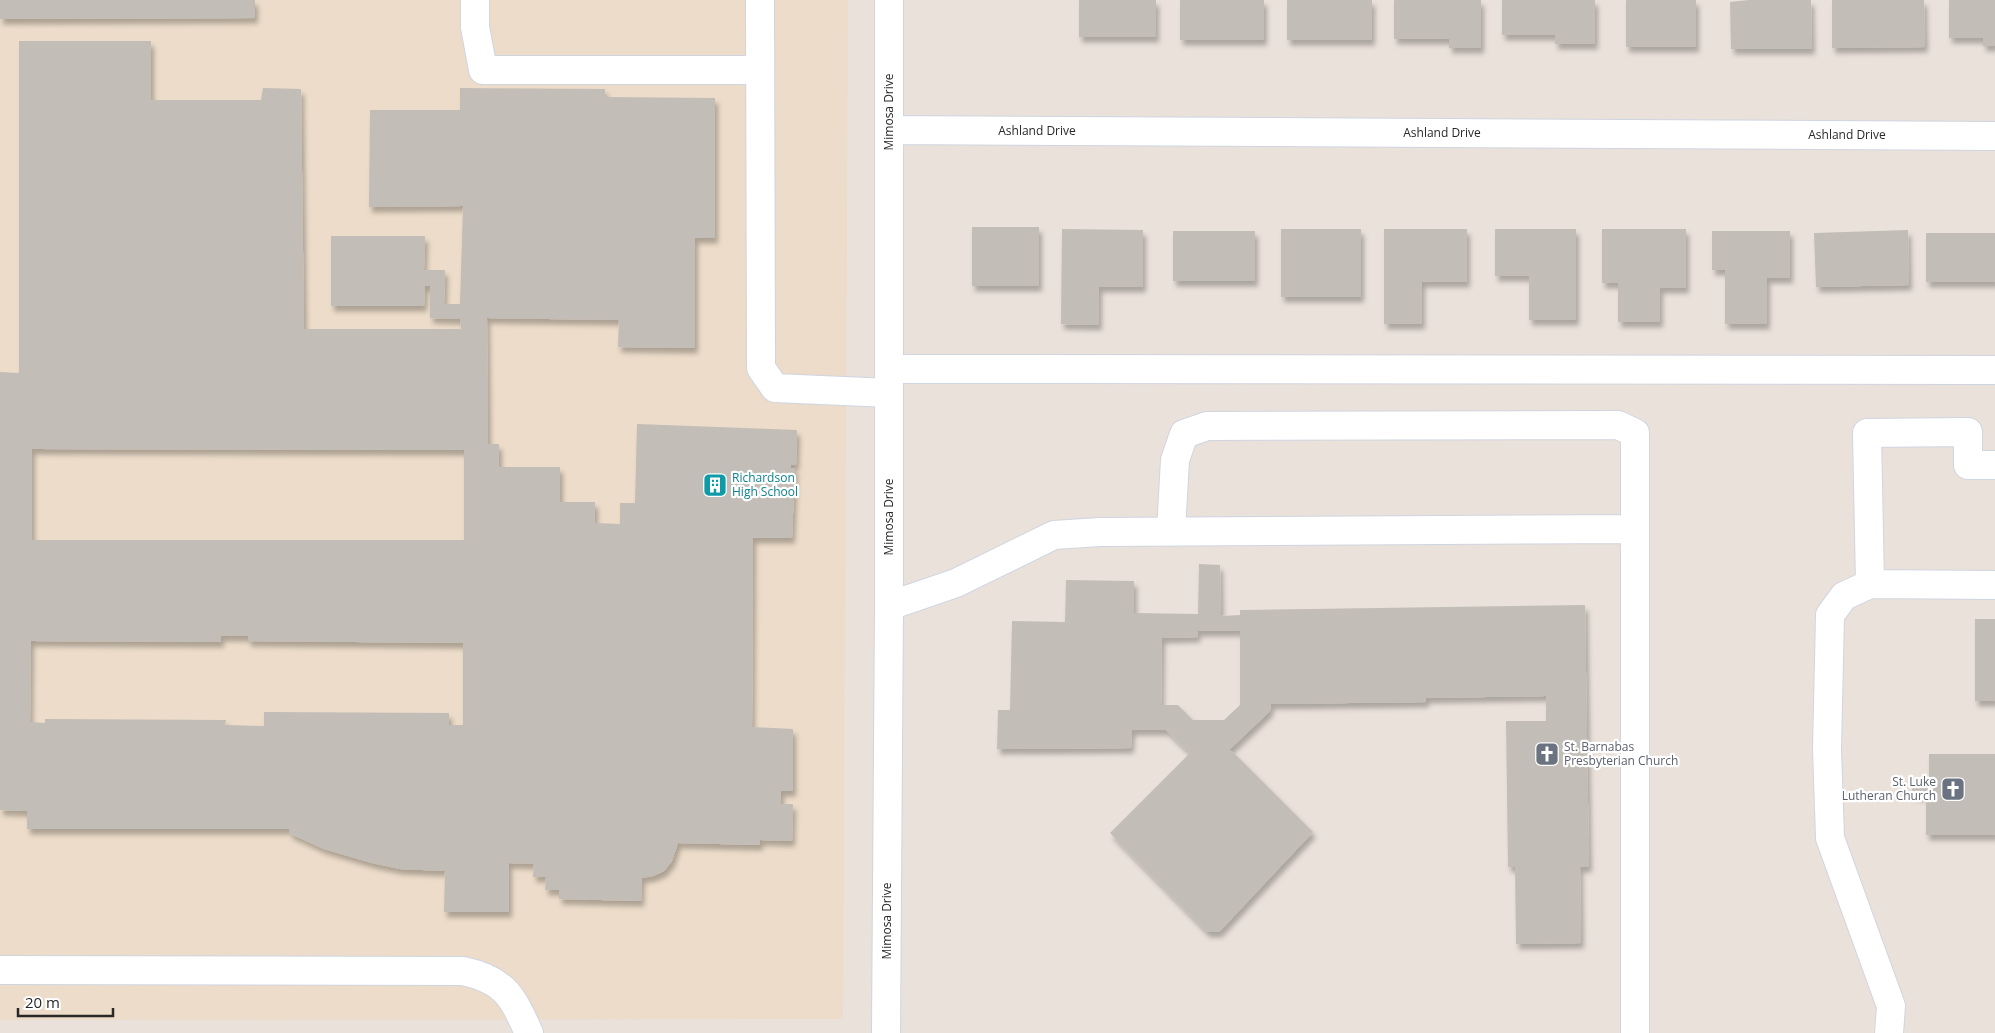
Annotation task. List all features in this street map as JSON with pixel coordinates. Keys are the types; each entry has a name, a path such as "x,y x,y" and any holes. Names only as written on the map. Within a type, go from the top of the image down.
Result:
{"street":[{"path":"474,0 475,27 483,70 759,70"},
{"path":"760,0 761,368 775,388 889,381 1995,370"},
{"name":"Mimosa Drive","path":"886,1033 889,606 889,0"},
{"name":"Ashland Drive","path":"889,130 1995,136"},
{"path":"1171,531 1175,460 1184,434 1207,426 1618,425 1635,433 1635,1033"},
{"path":"1870,584 1867,433 1968,432 1968,465 1995,465"},
{"path":"889,606 956,583 1054,535 1171,531 1635,529"},
{"path":"1890,1033 1891,1006 1830,838 1827,749 1830,616 1844,596 1870,584 1995,585"},
{"path":"0,970 463,971 485,976 502,988 516,1004 529,1033"}],"shaded area":[{"path":"0,0 848,0 843,1019 0,1020"}],"building":[{"path":"0,0 255,0 255,18 0,19"},
{"path":"1079,0 1156,0 1156,37 1079,37"},
{"path":"1180,0 1264,0 1264,40 1180,40"},
{"path":"1287,0 1372,0 1372,40 1287,40"},
{"path":"1394,0 1481,0 1481,48 1449,48 1449,39 1394,39"},
{"path":"1502,0 1595,0 1595,44 1555,44 1555,35 1502,35"},
{"path":"1626,0 1696,0 1696,47 1626,47"},
{"path":"1749,0 1811,0 1812,49 1731,49 1730,2"},
{"path":"1832,0 1924,0 1925,47 1832,48"},
{"path":"1949,0 1995,0 1995,46 1983,46 1983,38 1949,38"},
{"name":"Richardson High School","path":"19,41 151,41 151,100 261,100 263,88 301,89 304,329 461,329 460,319 430,318 430,286 425,286 424,306 331,306 331,236 425,236 424,270 445,270 444,304 460,304 463,206 369,207 370,110 460,110 460,88 605,89 605,97 715,98 715,238 695,238 695,348 618,347 619,320 487,318 488,444 499,444 499,467 560,467 560,502 595,502 595,523 620,524 620,503 635,503 637,424 797,430 796,465 791,465 791,468 795,468 792,538 753,538 752,727 793,729 793,791 781,791 781,804 793,804 792,841 760,840 760,845 678,843 672,861 664,871 642,878 641,901 559,899 559,890 545,890 546,877 533,877 534,864 509,863 509,912 444,912 445,871 400,869 372,863 324,849 289,833 290,829 27,829 27,811 0,810 0,372 19,373","holes":["32,449 464,450 464,540 32,540","221,636 248,636 248,641 463,643 463,725 449,725 449,713 264,712 264,726 225,725 226,720 45,719 45,723 30,722 31,641 221,642"]},
{"path":"972,227 1039,227 1039,286 972,286"},
{"path":"1062,229 1143,230 1143,287 1099,287 1099,325 1061,324"},
{"path":"1281,229 1361,229 1361,297 1281,297"},
{"path":"1384,229 1467,229 1467,282 1422,282 1422,324 1384,324"},
{"path":"1495,229 1576,229 1576,320 1529,320 1529,276 1495,276"},
{"path":"1602,229 1686,229 1686,288 1660,288 1660,322 1618,322 1618,283 1602,283"},
{"path":"1908,230 1909,285 1816,287 1814,233"},
{"path":"1173,231 1255,231 1255,281 1173,281"},
{"path":"1712,231 1790,231 1790,278 1767,278 1767,324 1725,324 1725,270 1712,270"},
{"path":"1926,233 1995,233 1995,282 1926,282"},
{"name":"St. Barnabas Presbyterian Church","path":"1199,564 1220,565 1221,616 1240,615 1240,610 1585,605 1589,867 1580,867 1581,943 1516,944 1515,867 1508,867 1506,721 1546,721 1546,696 1426,698 1426,702 1271,704 1270,711 1229,750 1313,832 1219,932 1207,932 1110,833 1189,754 1186,754 1189,752 1166,730 1132,730 1131,748 997,749 998,710 1010,710 1012,621 1065,622 1066,580 1134,581 1134,613 1198,614","holes":["1197,631 1240,631 1240,705 1224,720 1193,720 1178,705 1161,705 1162,638 1198,637"]},
{"path":"1975,619 1995,619 1995,701 1975,701"},
{"name":"St. Luke Lutheran Church","path":"1929,754 1995,754 1995,835 1926,835 1926,795 1912,795 1912,782 1929,783"}],"place":[{"name":"Richardson High School","path":"715,485"},
{"name":"St. Barnabas Presbyterian Church","path":"1547,754"},
{"name":"St. Luke Lutheran Church","path":"1953,789"}]}
